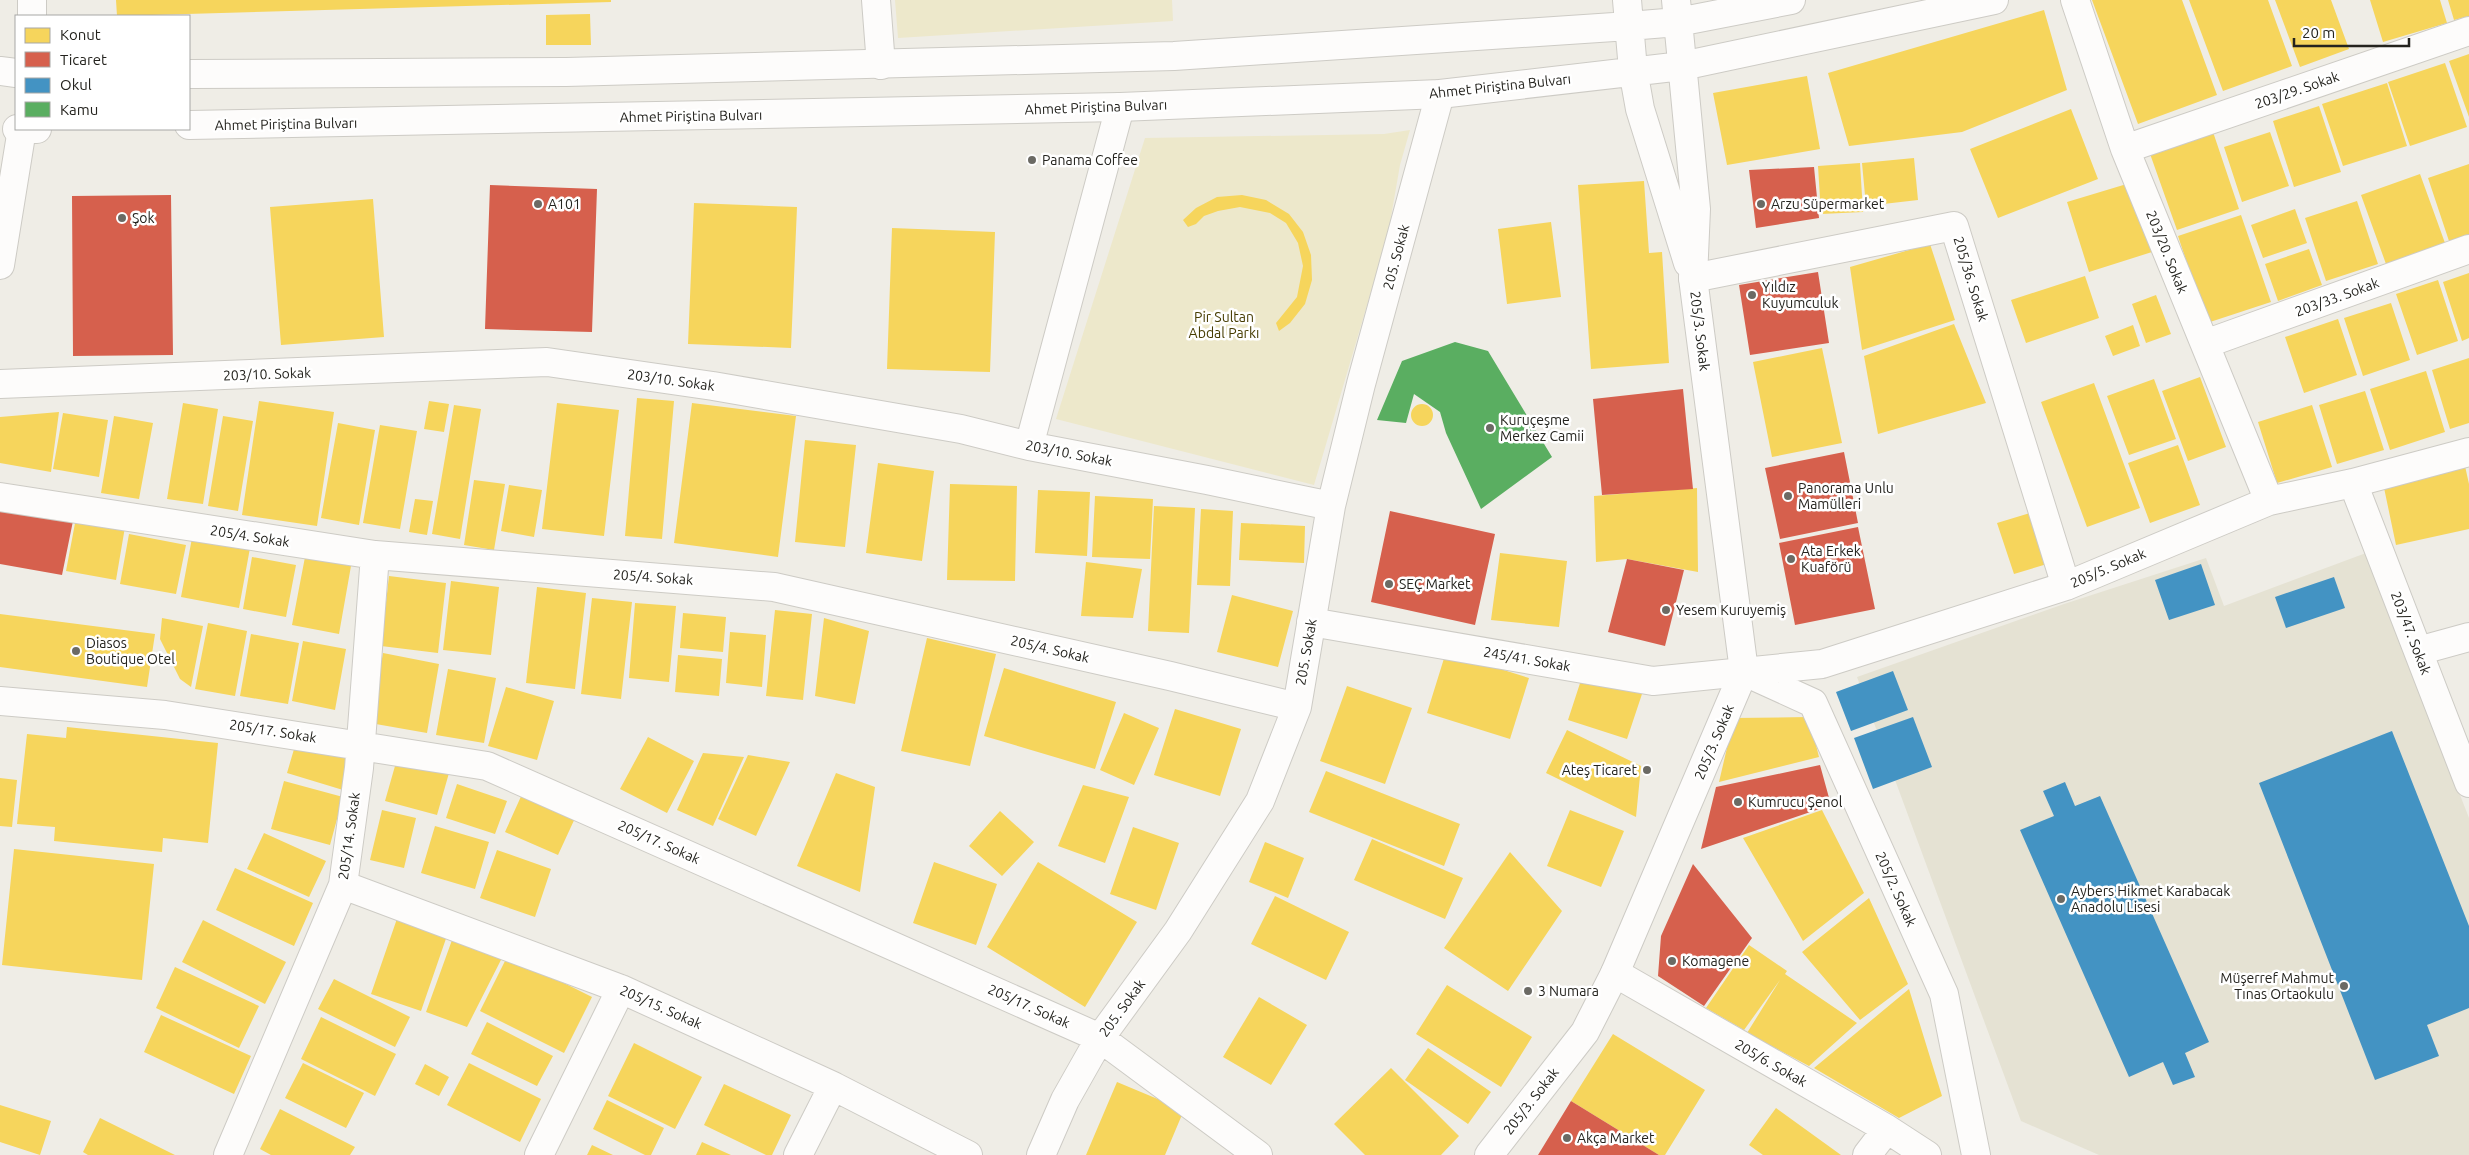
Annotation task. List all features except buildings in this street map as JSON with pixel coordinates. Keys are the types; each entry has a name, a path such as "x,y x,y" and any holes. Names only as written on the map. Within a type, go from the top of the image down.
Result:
{"street":[{"path":"32,0 32,15"},
{"path":"876,0 881,65"},
{"path":"1627,0 1631,49"},
{"name":"Ahmet Piriştina Bulvarı","path":"190,126 1120,107 1440,94 1631,49 1791,0"},
{"name":"Ahmet Piriştina Bulvarı","path":"190,74 566,72 881,65 1184,55 1631,49 1679,33 1994,0"},
{"name":"203/20. Sokak","path":"2075,0 2125,150 2269,500"},
{"name":"203/29. Sokak","path":"2125,150 2469,31"},
{"name":"205/3. Sokak","path":"1489,1155 1585,1032 1615,973 1744,671 1693,278 1696,209 1679,33"},
{"name":"205/3. Sokak","path":"1631,49 1640,109 1693,278"},
{"path":"0,71 15,73"},
{"name":"205. Sokak","path":"1041,1155 1065,1100 1100,1038 1178,931 1260,801 1297,707 1331,506 1361,384 1440,94"},
{"path":"1029,446 1120,107"},
{"path":"0,128 15,129"},
{"path":"0,265 22,130"},
{"name":"205/36. Sokak","path":"1693,278 1954,226 2066,586"},
{"name":"203/33. Sokak","path":"2205,344 2469,249"},
{"name":"203/10. Sokak","path":"0,384 547,362 722,388 960,429 1029,446 1331,506"},
{"name":"205/5. Sokak","path":"1744,671 1822,664 2066,586 2269,500 2353,483 2469,452"},
{"name":"203/47. Sokak","path":"2353,483 2469,783"},
{"name":"205/4. Sokak","path":"0,497 375,555 774,587 1170,676 1297,707"},
{"name":"205/14. Sokak","path":"228,1155 342,885 360,745 375,555"},
{"name":"245/41. Sokak","path":"1311,622 1653,681 1744,671"},
{"path":"2418,651 2469,637"},
{"name":"205/2. Sokak","path":"1744,671 1813,702 1944,994 1976,1155"},
{"name":"205/17. Sokak","path":"0,701 165,715 487,766 1100,1038 1258,1155"},
{"name":"205/15. Sokak","path":"342,885 621,989 833,1086 968,1155"},
{"name":"205/6. Sokak","path":"1615,973 1927,1155"},
{"path":"539,1155 621,989"},
{"path":"798,1155 833,1086"},
{"path":"1867,1155 1887,1130"}],"shaded area":[{"path":"2366,553 2469,818 2469,1155 2099,1155 2021,1121 1857,677 2064,604 2206,558 2224,606"}],"green space":[{"path":"895,0 1172,0 1173,21 898,38"},
{"name":"Pir Sultan Abdal Parkı","path":"1410,130 1400,165 1388,234 1314,485 1056,419 1145,138 1384,134"}],"place":[{"name":"Panama Coffee","path":"1032,160"},
{"name":"A101","path":"538,204"},
{"name":"Arzu Süpermarket","path":"1761,204"},
{"name":"Şok","path":"122,218"},
{"name":"Yıldız Kuyumculuk","path":"1752,295"},
{"name":"Kuruçeşme Merkez Camii","path":"1490,428"},
{"name":"Panorama Unlu Mamülleri","path":"1788,496"},
{"name":"Ata Erkek Kuaförü","path":"1791,559"},
{"name":"SEÇ Market","path":"1389,584"},
{"name":"Yesem Kuruyemiş","path":"1666,610"},
{"name":"Diasos Boutique Otel","path":"76,651"},
{"name":"Ateş Ticaret","path":"1647,770"},
{"name":"Kumrucu Şenol","path":"1738,802"},
{"name":"Aybers Hikmet Karabacak Anadolu Lisesi","path":"2061,899"},
{"name":"Komagene","path":"1672,961"},
{"name":"Müşerref Mahmut Tınas Ortaokulu","path":"2344,986"},
{"name":"3 Numara","path":"1528,991"},
{"name":"Akça Market","path":"1567,1138"}]}
